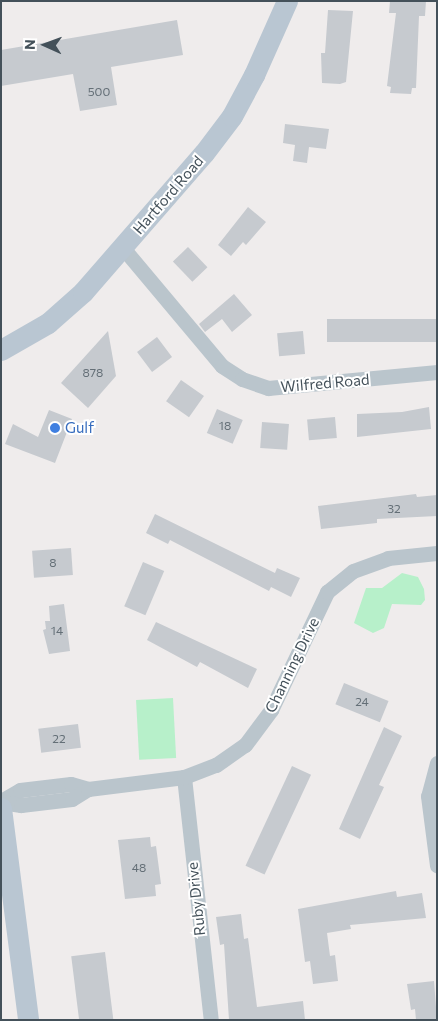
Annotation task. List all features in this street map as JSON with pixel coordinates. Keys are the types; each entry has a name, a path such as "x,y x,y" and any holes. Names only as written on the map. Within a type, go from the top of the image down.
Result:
{"main road":[{"name":"Hartford Road","path":"1,350 48,323 83,292 204,153 232,116 262,59 287,1"},
{"path":"1,808 28,1020"}],"street":[{"name":"Wilfred Road","path":"123,248 222,366 242,379 268,388 437,372"},
{"name":"Channing Drive","path":"1,802 21,805 72,799 88,789 184,777 216,764 245,745 271,710 328,592 353,571 388,558 437,553"},
{"path":"437,763 428,796 437,865"},
{"name":"Ruby Drive","path":"184,777 211,1020"}],"green space":[{"path":"402,573 418,577 424,589 425,600 421,605 392,604 384,628 373,633 354,623 366,588 382,588"},
{"path":"173,698 176,758 139,760 136,700"}],"building":[{"path":"390,1 426,1 425,16 419,16 416,88 412,88 411,94 390,93 391,87 387,86 396,13 389,13"},
{"path":"328,10 353,11 346,82 340,84 322,83 321,53 325,53"},
{"path":"177,20 183,55 111,67 117,105 80,111 73,74 1,86 1,50"},
{"path":"285,124 329,129 326,149 309,147 307,163 293,161 295,145 283,143"},
{"path":"248,207 266,222 246,245 243,242 231,256 218,245"},
{"path":"188,247 207,267 192,282 173,262"},
{"path":"234,294 252,315 232,332 222,319 205,332 199,324"},
{"path":"327,319 437,319 437,342 327,342"},
{"path":"108,331 116,376 88,408 61,383"},
{"path":"303,331 305,354 279,356 277,333"},
{"path":"157,337 172,357 152,372 137,352"},
{"path":"181,380 204,396 189,417 166,401"},
{"path":"429,407 431,429 357,437 357,414 402,412"},
{"path":"217,409 243,420 233,444 207,433"},
{"name":"Gulf","path":"49,410 72,419 55,463 5,444 13,424 38,437"},
{"path":"335,417 337,438 309,440 307,419"},
{"path":"262,422 289,424 287,450 260,448"},
{"path":"416,494 417,497 437,495 437,516 377,519 377,523 321,529 318,506"},
{"path":"155,514 275,573 277,568 300,578 291,597 271,587 269,591 170,540 168,544 146,533"},
{"path":"71,548 73,575 34,578 32,551"},
{"path":"143,562 164,571 145,615 124,606"},
{"path":"64,604 70,651 49,654 43,630 46,629 45,621 50,621 49,606"},
{"path":"156,622 257,669 248,688 200,662 197,667 147,640"},
{"path":"344,683 389,701 380,722 335,704"},
{"path":"78,724 81,748 41,753 38,729"},
{"path":"384,727 402,736 379,785 384,787 360,839 339,829"},
{"path":"292,766 311,775 265,875 246,866"},
{"path":"150,837 151,847 156,846 161,884 155,885 156,896 125,899 118,840"},
{"path":"396,891 397,897 422,893 426,918 350,925 351,929 327,933 330,956 335,955 338,981 313,984 310,961 305,962 298,909"},
{"path":"241,914 244,939 248,938 257,1007 303,1001 305,1020 229,1020 224,944 220,945 216,917"},
{"path":"105,952 113,1019 79,1020 71,956"},
{"path":"434,981 437,1020 416,1020 415,1009 411,1010 407,984"}],"place":[{"name":"Gulf","path":"55,428"}]}
